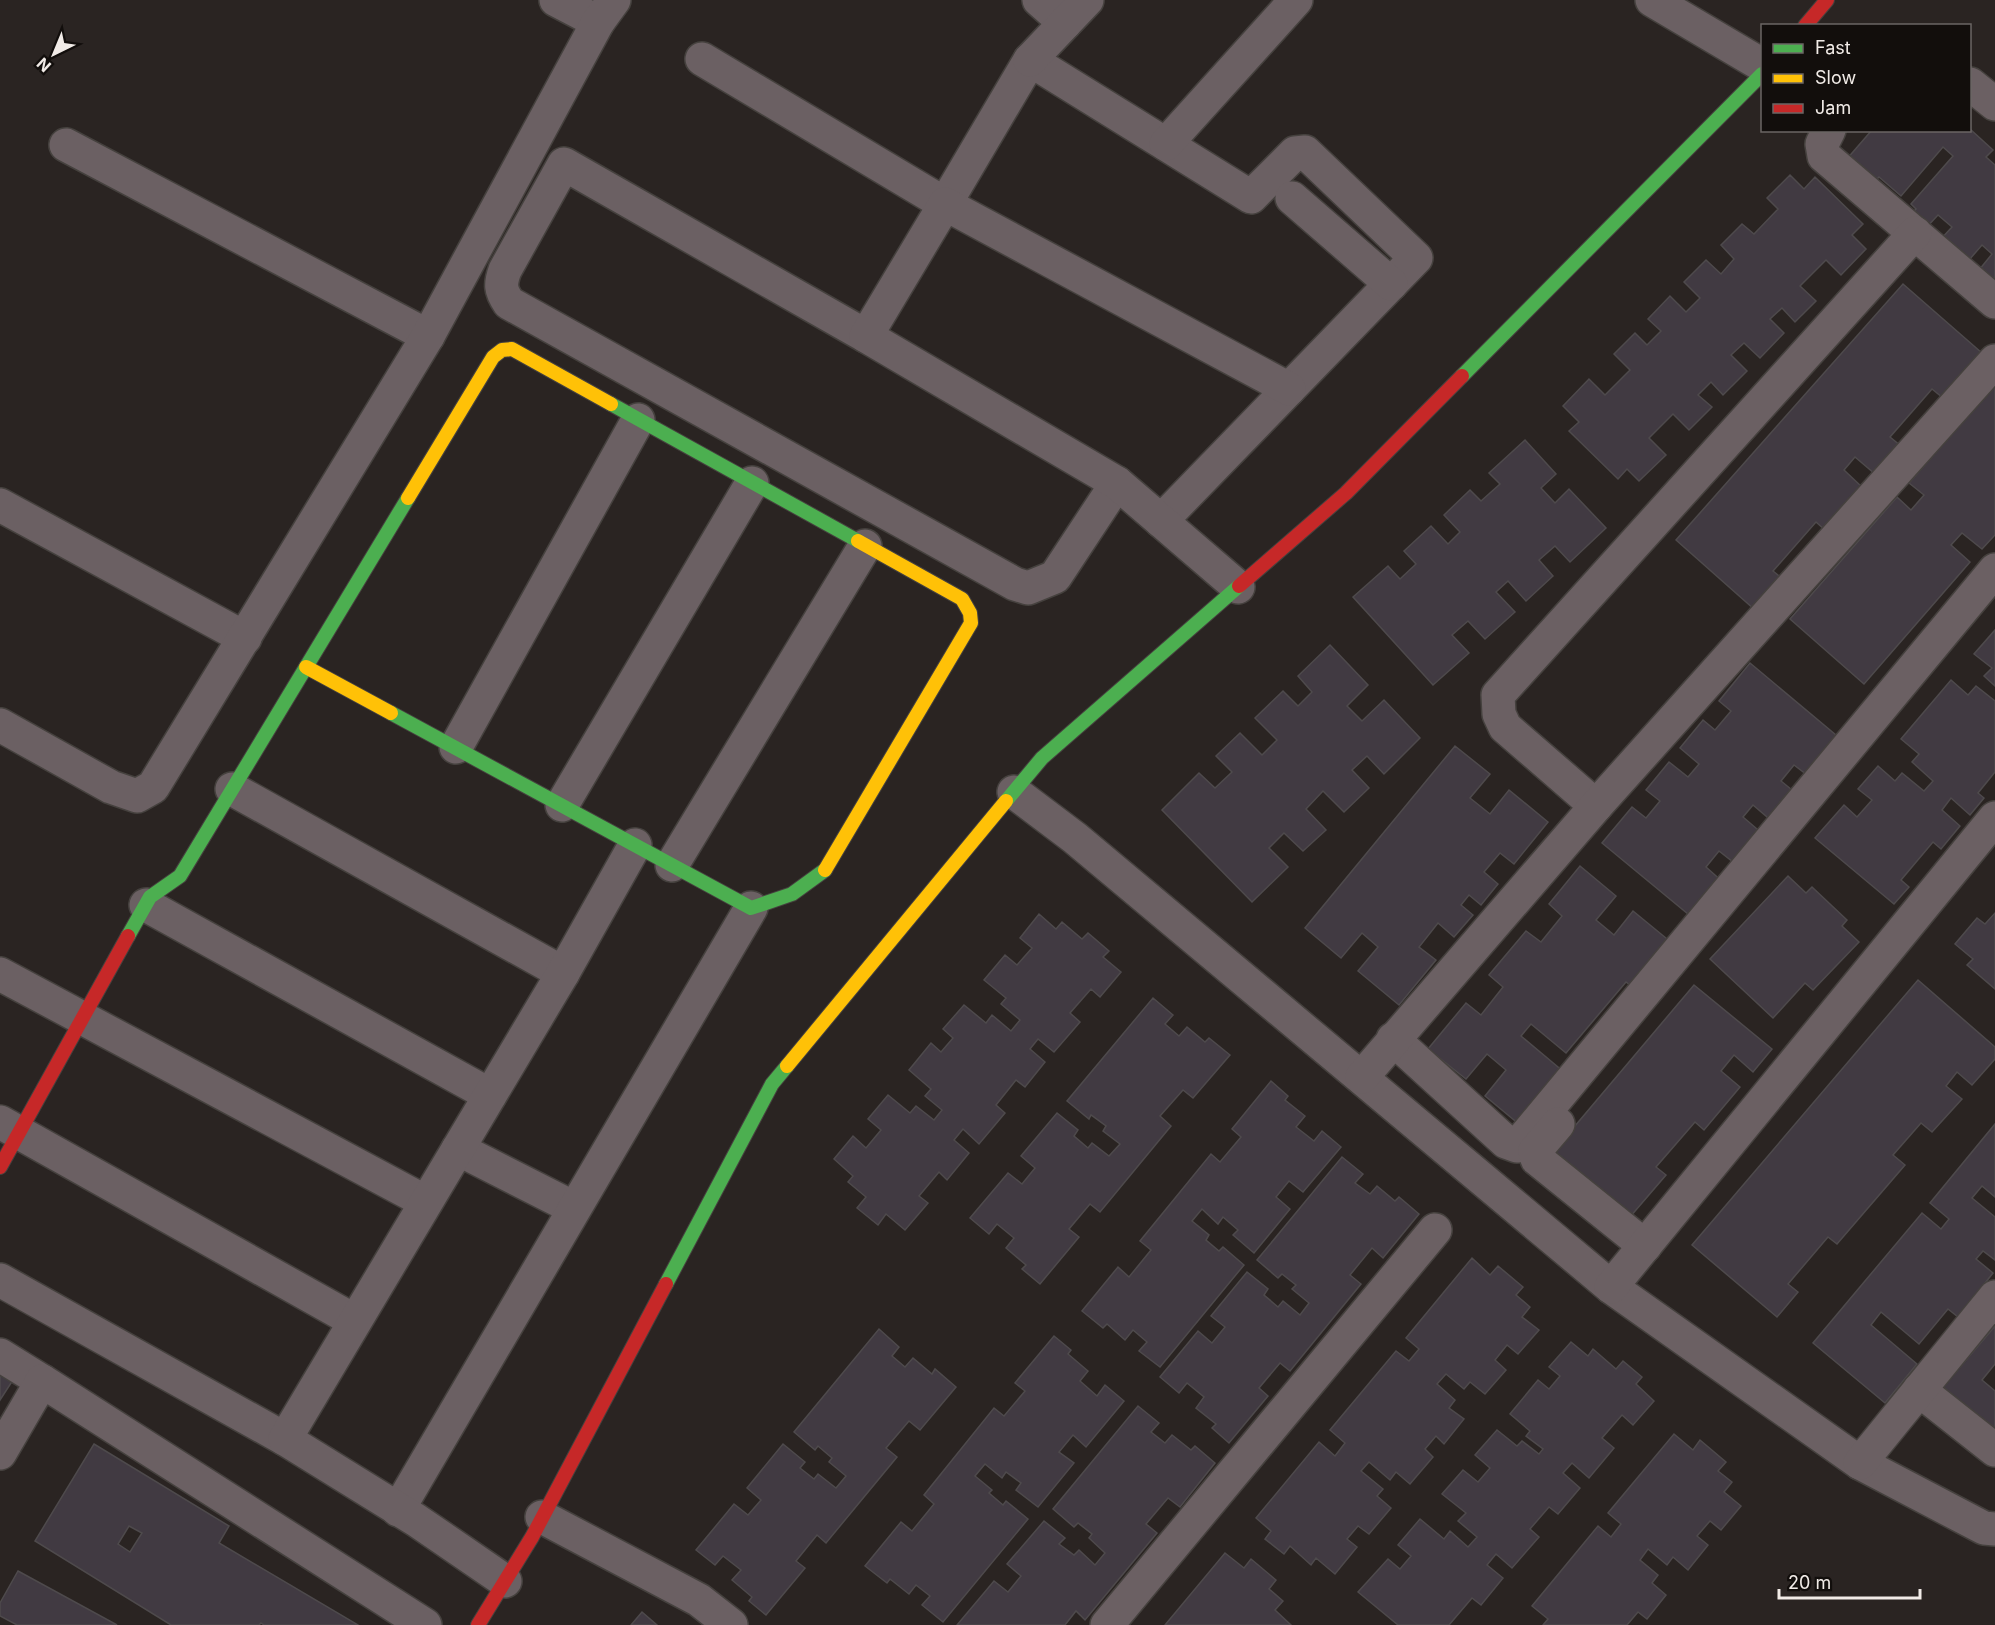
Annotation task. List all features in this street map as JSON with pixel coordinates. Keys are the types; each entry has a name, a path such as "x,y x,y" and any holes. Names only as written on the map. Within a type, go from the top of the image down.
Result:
{"street":[{"path":"0,725 111,788 137,796 153,787 428,336 606,11 556,0"},
{"path":"1039,0 1065,23"},
{"path":"866,336 1030,60 1087,0"},
{"path":"1166,144 1296,0"},
{"path":"1652,0 1761,64"},
{"path":"1807,24 1827,0"},
{"path":"702,59 945,204 1288,389"},
{"path":"1030,60 1251,197 1295,153 1305,152 1416,258 1161,520"},
{"path":"478,1625 542,1516 772,1084 1042,758 1346,493 1761,75"},
{"path":"1971,85 1995,104"},
{"path":"1828,132 1822,144 1824,156 1995,302"},
{"path":"66,145 428,336"},
{"path":"1117,483 1055,577 1028,588 1015,584 509,303 501,292 500,284 505,270 564,164 866,336 1117,483 1238,587"},
{"path":"1292,198 1391,284"},
{"path":"1596,807 1505,727 1499,714 1498,694 1915,233"},
{"path":"0,1167 10,1128 85,1018 146,905 157,889 173,883 180,876 232,789 493,357 502,350 512,349 962,599 970,613 971,623 826,869 805,888 782,901 751,908 306,667"},
{"path":"1362,1077 1596,807 1995,361"},
{"path":"456,747 638,420"},
{"path":"562,805 752,483"},
{"path":"0,505 245,638"},
{"path":"672,865 866,546"},
{"path":"1393,1039 1506,1142 1517,1146 1533,1130 1995,570"},
{"path":"1645,1246 1542,1163 1535,1151 1995,599"},
{"path":"232,789 563,973"},
{"path":"1014,792 1075,838 1611,1287 1860,1463 1984,1528 1995,1529"},
{"path":"1611,1287 1995,818"},
{"path":"285,1439 563,973 635,845"},
{"path":"146,905 490,1095"},
{"path":"398,1510 751,908"},
{"path":"0,974 426,1202"},
{"path":"10,1128 355,1321"},
{"path":"458,1149 574,1208"},
{"path":"1107,1625 1435,1230"},
{"path":"0,1280 285,1439 505,1581"},
{"path":"1860,1463 1995,1296"},
{"path":"0,1355 425,1625"},
{"path":"0,1453 42,1381"},
{"path":"1919,1390 1995,1450"},
{"path":"542,1516 699,1600 730,1625"}],"building":[{"path":"1971,130 1993,150 1986,157 1995,165 1995,291 1979,270 1992,254 1982,245 1969,260 1939,241 1952,227 1938,215 1925,229 1909,216 1916,209 1911,204 1953,156 1943,147 1901,196 1879,177 1873,183 1846,160 1870,132 1971,132"},
{"path":"1790,175 1804,189 1815,177 1863,224 1852,235 1866,249 1841,275 1826,260 1800,286 1816,301 1795,322 1782,308 1770,319 1784,333 1760,358 1744,343 1731,355 1747,371 1723,395 1711,382 1698,395 1712,407 1689,430 1673,414 1649,438 1666,455 1639,481 1627,469 1618,479 1569,431 1579,422 1563,406 1589,379 1605,395 1630,370 1614,354 1635,333 1647,345 1661,331 1648,319 1670,296 1686,312 1700,298 1684,282 1706,260 1721,274 1734,259 1721,245 1742,224 1754,234 1778,209 1767,198"},
{"path":"1903,284 1982,353 1943,398 1932,389 1890,437 1901,446 1875,474 1855,457 1844,470 1863,488 1826,531 1816,522 1773,571 1783,579 1755,610 1676,540"},
{"path":"1995,384 1995,535 1982,549 1962,533 1951,545 1970,562 1864,684 1790,619 1897,497 1911,510 1924,495 1909,483"},
{"path":"1525,440 1556,474 1541,488 1555,503 1569,489 1606,528 1570,562 1555,546 1539,560 1553,576 1526,601 1508,581 1496,592 1515,612 1485,639 1468,621 1452,635 1469,653 1433,685 1353,597 1388,566 1400,579 1416,564 1404,551 1431,526 1448,544 1460,532 1444,515 1470,490 1481,501 1500,484 1489,473"},
{"path":"1995,630 1995,686 1984,676 1992,668 1974,654"},
{"path":"1330,645 1368,685 1347,706 1362,721 1384,700 1420,738 1384,774 1367,756 1352,770 1369,788 1344,812 1323,791 1306,809 1326,830 1303,851 1284,833 1269,848 1288,867 1252,902 1162,810 1199,773 1215,788 1232,772 1216,756 1240,733 1262,755 1277,740 1255,718 1283,691 1298,706 1312,692 1298,676"},
{"path":"1750,663 1842,740 1811,778 1794,765 1781,781 1797,794 1774,823 1753,805 1743,817 1764,835 1738,866 1719,851 1706,867 1724,883 1694,919 1602,843 1632,807 1646,818 1660,801 1646,790 1669,762 1688,777 1699,764 1680,748 1703,720 1715,730 1731,711 1719,701"},
{"path":"1951,680 1968,695 1976,686 1995,701 1995,772 1978,793 1984,798 1970,815 1951,798 1942,810 1960,826 1941,849 1933,842 1901,880 1909,887 1894,904 1815,838 1844,805 1857,817 1872,800 1858,789 1878,766 1895,781 1902,773 1924,791 1933,781 1912,762 1919,754 1901,739"},
{"path":"1455,746 1490,774 1470,798 1490,814 1509,790 1548,822 1514,864 1500,853 1484,872 1498,884 1481,905 1469,895 1461,905 1473,915 1454,937 1438,923 1419,947 1436,960 1399,1005 1358,971 1378,947 1362,933 1341,958 1305,928"},
{"path":"1580,866 1616,896 1596,920 1614,935 1633,911 1672,943 1634,988 1626,982 1566,1053 1531,1024 1521,1036 1564,1072 1520,1125 1485,1096 1506,1070 1487,1054 1466,1079 1428,1049 1466,1003 1481,1015 1503,987 1489,975 1526,931 1541,942 1562,916 1549,904"},
{"path":"1788,876 1806,893 1812,887 1847,920 1842,926 1859,942 1813,990 1805,983 1773,1018 1710,959"},
{"path":"1995,913 1995,989 1967,965 1973,959 1955,944 1977,918 1985,924"},
{"path":"1039,914 1056,929 1062,922 1082,939 1088,933 1109,951 1103,957 1121,972 1100,997 1091,989 1070,1013 1080,1022 1054,1052 1038,1039 1030,1049 1045,1062 1025,1087 1016,1080 996,1105 1005,1113 979,1144 963,1129 954,1140 969,1153 947,1180 939,1172 919,1196 928,1203 905,1230 886,1214 878,1225 857,1208 866,1197 848,1182 853,1176 834,1159 853,1136 866,1148 881,1130 868,1119 888,1095 910,1113 916,1106 934,1120 942,1110 925,1096 931,1089 909,1070 931,1043 941,1052 953,1038 943,1029 964,1005 986,1023 992,1015 1011,1031 1020,1020 1001,1004 1006,998 984,980 1005,955 1017,965 1032,948 1020,938"},
{"path":"1918,980 1995,1047 1995,1059 1972,1085 1957,1072 1946,1086 1962,1099 1932,1132 1921,1123 1893,1155 1905,1165 1837,1244 1828,1237 1788,1284 1798,1292 1777,1317 1692,1245"},
{"path":"1694,985 1772,1049 1753,1072 1734,1055 1721,1071 1740,1087 1704,1130 1695,1122 1656,1167 1666,1175 1630,1217 1553,1152"},
{"path":"1153,998 1173,1015 1165,1024 1179,1036 1187,1027 1205,1042 1209,1038 1230,1055 1193,1098 1183,1090 1160,1116 1171,1126 1100,1212 1090,1204 1069,1229 1079,1237 1040,1284 1022,1269 1026,1265 1006,1248 1014,1238 997,1224 989,1234 970,1218 1008,1173 1022,1184 1035,1168 1021,1156 1057,1113 1078,1130 1074,1136 1088,1148 1092,1143 1109,1156 1120,1144 1103,1131 1106,1126 1091,1115 1089,1119 1067,1101"},
{"path":"1271,1081 1288,1096 1285,1100 1305,1116 1296,1127 1314,1141 1322,1131 1341,1147 1303,1192 1289,1181 1276,1197 1290,1209 1254,1253 1233,1235 1238,1230 1223,1217 1218,1224 1202,1209 1192,1221 1209,1235 1206,1240 1219,1251 1223,1247 1244,1265 1160,1367 1139,1351 1147,1342 1133,1330 1125,1340 1107,1324 1103,1328 1082,1311 1118,1267 1129,1277 1151,1250 1140,1241 1211,1154 1220,1162 1241,1137 1232,1129"},
{"path":"1995,1124 1995,1197 1982,1186 1972,1198 1995,1217 1995,1260 1983,1251 1976,1259 1993,1273 1958,1317 1948,1309 1919,1344 1881,1312 1871,1325 1917,1364 1885,1403 1813,1343 1922,1213 1941,1229 1949,1219 1930,1203"},
{"path":"1342,1157 1363,1174 1355,1183 1370,1194 1377,1186 1395,1201 1399,1197 1419,1214 1383,1258 1372,1248 1350,1275 1361,1284 1290,1371 1280,1363 1259,1388 1268,1396 1229,1443 1212,1428 1216,1424 1196,1408 1204,1397 1187,1383 1179,1393 1160,1377 1198,1331 1212,1343 1225,1327 1211,1316 1247,1272 1268,1289 1264,1295 1278,1307 1283,1301 1300,1315 1309,1303 1292,1289 1296,1285 1282,1274 1278,1278 1257,1260"},
{"path":"1472,1258 1490,1275 1498,1266 1523,1287 1516,1295 1530,1307 1522,1317 1539,1330 1518,1354 1507,1345 1495,1360 1506,1370 1485,1394 1470,1382 1464,1389 1446,1374 1437,1384 1455,1400 1449,1408 1464,1419 1444,1444 1436,1436 1425,1449 1433,1457 1410,1484 1396,1472 1390,1480 1369,1462 1361,1471 1383,1489 1377,1496 1391,1508 1369,1534 1358,1526 1347,1539 1357,1547 1335,1574 1316,1558 1311,1565 1290,1546 1284,1554 1265,1539 1271,1531 1256,1518 1319,1442 1335,1456 1345,1443 1330,1430 1396,1351 1409,1361 1419,1349 1406,1338"},
{"path":"1995,1326 1995,1364 1982,1380 1995,1391 1995,1434 1942,1388"},
{"path":"879,1329 899,1347 892,1356 905,1367 913,1358 932,1374 935,1369 956,1387 920,1430 909,1421 886,1448 897,1457 826,1543 817,1535 796,1561 805,1568 766,1615 749,1601 752,1597 732,1580 741,1570 723,1556 715,1565 696,1550 734,1504 748,1515 761,1500 747,1488 783,1444 805,1462 800,1468 814,1479 818,1474 836,1488 846,1476 829,1462 832,1458 818,1446 815,1450 794,1432"},
{"path":"1054,1336 1071,1350 1068,1354 1088,1371 1080,1381 1097,1396 1105,1385 1124,1401 1086,1447 1073,1435 1059,1452 1074,1463 1038,1507 1016,1490 1021,1483 1006,1472 1002,1478 985,1464 975,1476 992,1490 989,1493 1003,1505 1006,1501 1028,1519 943,1622 922,1605 930,1596 916,1585 909,1594 890,1579 887,1583 865,1566 901,1522 912,1531 934,1504 924,1495 994,1408 1004,1416 1025,1391 1015,1383"},
{"path":"1571,1342 1588,1356 1593,1349 1616,1369 1623,1361 1642,1377 1636,1384 1654,1401 1633,1425 1622,1415 1602,1438 1614,1448 1589,1478 1572,1463 1563,1473 1580,1488 1558,1514 1549,1507 1530,1529 1539,1537 1512,1568 1496,1554 1487,1565 1503,1578 1481,1605 1472,1598 1449,1625 1398,1625 1358,1592 1388,1559 1400,1569 1411,1556 1398,1545 1420,1519 1444,1539 1450,1531 1468,1547 1477,1537 1458,1521 1466,1513 1442,1494 1463,1470 1478,1482 1490,1468 1475,1455 1497,1430 1517,1446 1522,1441 1539,1454 1543,1449 1526,1436 1530,1431 1510,1414 1538,1380 1549,1389 1560,1376 1549,1367"},
{"path":"0,1372 13,1380 0,1400"},
{"path":"1138,1406 1159,1423 1151,1432 1165,1443 1172,1435 1191,1450 1195,1446 1215,1463 1180,1507 1168,1498 1146,1524 1157,1533 1085,1620 1076,1611 1065,1625 957,1625 994,1581 1008,1592 1021,1576 1007,1564 1044,1521 1065,1538 1059,1544 1074,1555 1079,1550 1095,1565 1105,1553 1089,1538 1092,1534 1078,1523 1074,1527 1053,1509"},
{"path":"1674,1434 1693,1450 1700,1440 1726,1462 1718,1471 1732,1482 1724,1492 1741,1506 1721,1530 1710,1521 1697,1536 1708,1545 1688,1570 1673,1557 1667,1565 1648,1549 1640,1560 1658,1575 1652,1583 1666,1595 1647,1619 1638,1612 1627,1625 1543,1625 1548,1619 1532,1606 1598,1526 1611,1537 1621,1524 1608,1513"},
{"path":"94,1444 229,1526 219,1543 358,1625 264,1625 261,1623 259,1625 171,1625 35,1541","holes":["129,1526 142,1533 130,1552 118,1544"]},
{"path":"1225,1553 1244,1568 1251,1559 1276,1580 1269,1589 1283,1601 1275,1610 1291,1625 1165,1625"},
{"path":"18,1571 117,1625 17,1625 0,1616 0,1603"},
{"path":"642,1612 657,1625 631,1625"}],"traffic: fast":[{"path":"1462,376 1761,75"},
{"path":"611,404 858,541"},
{"path":"128,936 150,897 180,876 408,498"},
{"path":"1006,801 1042,758 1239,586"},
{"path":"391,713 751,908 792,894 825,870"},
{"path":"666,1284 772,1084 787,1066"}],"traffic: slow":[{"path":"408,498 493,357 502,350 512,349 611,404"},
{"path":"825,870 971,623 970,613 962,599 858,541"},
{"path":"306,667 391,713"},
{"path":"787,1066 1006,801"}],"traffic: jam":[{"path":"1807,24 1827,0"},
{"path":"1239,586 1346,493 1462,376"},
{"path":"0,1167 128,936"},
{"path":"478,1625 532,1537 666,1284"}]}
